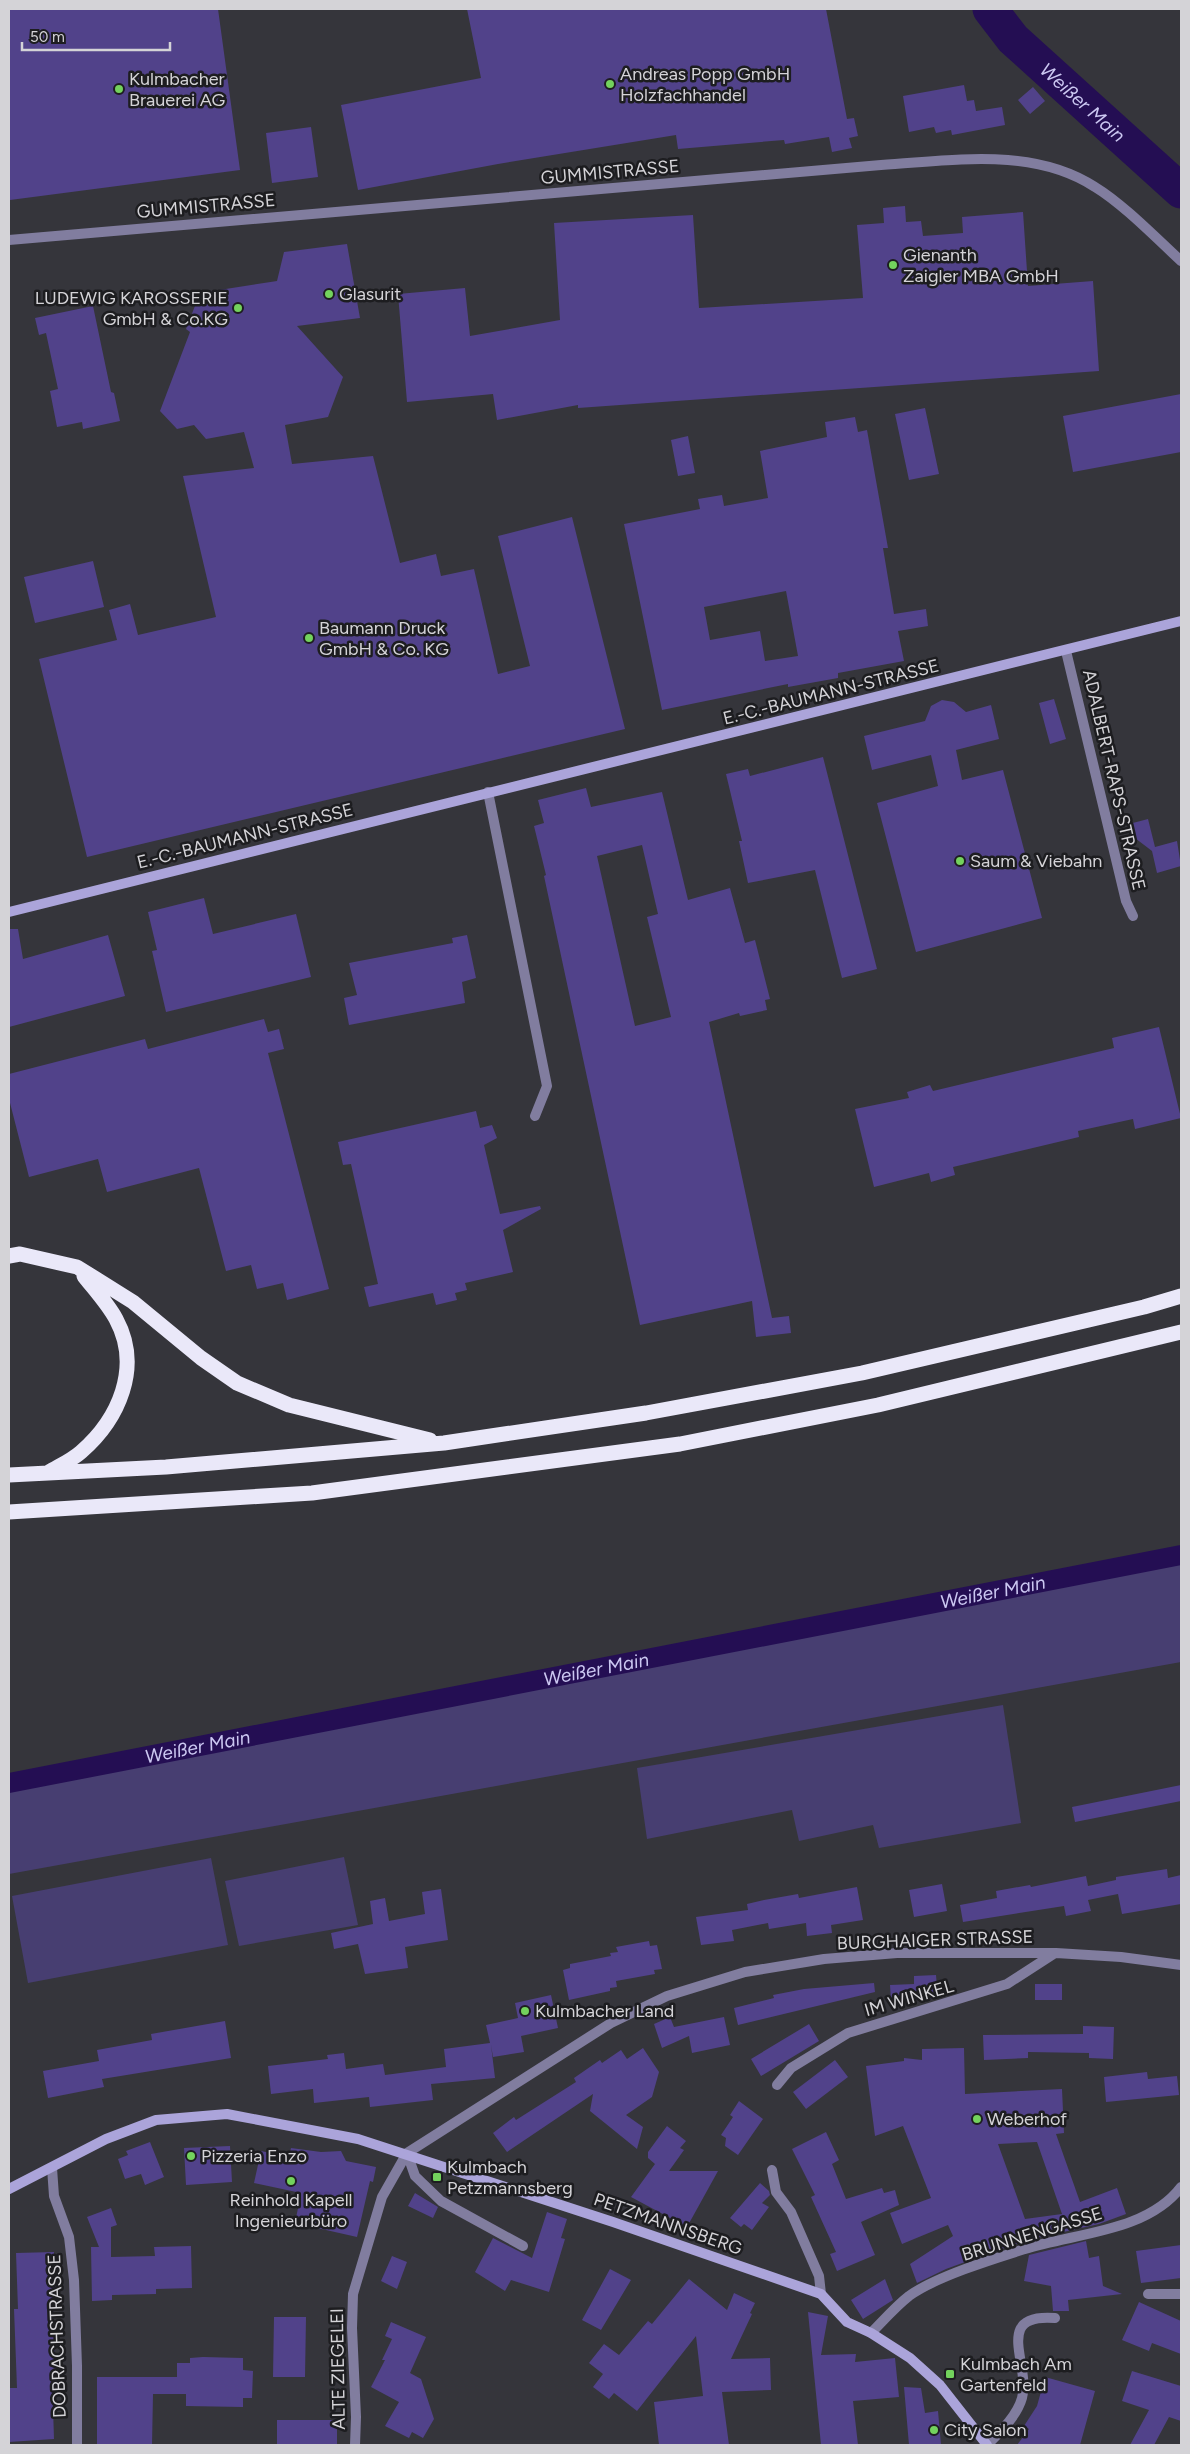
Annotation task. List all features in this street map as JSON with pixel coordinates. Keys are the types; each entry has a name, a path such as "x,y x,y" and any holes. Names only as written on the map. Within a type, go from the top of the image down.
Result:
{"highway":[{"path":"9,1256 20,1254 77,1267 133,1302 201,1358 237,1383 289,1405 444,1443"},
{"path":"46,1474 80,1453 102,1431 120,1403 129,1367 125,1342 116,1318 77,1267"},
{"path":"9,1475 286,1458 444,1443 646,1412 862,1373 1181,1296"},
{"path":"9,1512 312,1493 680,1444 878,1404 1181,1332"}],"street":[{"name":"GUMMISTRASSE","path":"9,240 871,165 1009,159 1057,168 1096,187 1181,261"},
{"name":"E.-C.-BAUMANN-STRASSE","path":"9,912 1181,621"},
{"name":"ADALBERT-RAPS-STRASSE","path":"1066,651 1126,901 1133,916"},
{"path":"488,792 547,1086 535,1116"},
{"name":"BURGHAIGER STRASSE","path":"406,2153 611,2024 666,1996 745,1972 824,1959 897,1953 1056,1953 1121,1957 1181,1965"},
{"name":"IM WINKEL","path":"777,2085 791,2068 848,2033 1007,1984 1056,1953"},
{"path":"9,2189 106,2139 156,2120 227,2114 269,2120 358,2139 406,2153 415,2176 441,2200 524,2246"},
{"name":"PETZMANNSBERG","path":"406,2153 821,2294 847,2322 871,2333 910,2358 940,2385 987,2445 1006,2425 1022,2398 1019,2349 1020,2327 1024,2322 1042,2317 1055,2318"},
{"name":"ALTE ZIEGELEI","path":"355,2445 353,2294 382,2197 406,2153"},
{"name":"DOBRACHSTRASSE","path":"52,2168 54,2196 69,2237 74,2280 77,2445"},
{"path":"772,2170 776,2192 795,2221 819,2276 821,2294"},
{"name":"BRUNNENGASSE","path":"871,2333 909,2296 941,2280 1027,2248 1130,2222 1172,2199 1181,2187"},
{"path":"1148,2294 1181,2294"}],"shaded area":[{"path":"1181,1556 1181,1662 9,1874 9,1789"},
{"path":"1003,1705 1021,1823 879,1848 873,1825 799,1841 792,1810 647,1839 637,1768"},
{"path":"344,1857 358,1925 239,1946 225,1881"},
{"path":"211,1858 228,1945 28,1983 12,1896"}],"building":[{"name":"Kulmbacher Brauerei AG","path":"9,9 218,9 240,170 10,200"},
{"path":"467,9 826,9 847,119 854,118 858,136 849,138 852,148 832,152 829,137 785,144 784,140 678,149 676,135 498,164 358,190 341,105 481,78"},
{"path":"964,85 967,101 974,100 976,111 1002,107 1005,125 952,135 951,130 936,133 934,127 909,132 903,96"},
{"path":"1033,87 1045,101 1030,114 1018,100"},
{"path":"311,127 318,177 272,183 266,133"},
{"path":"905,206 906,222 921,221 923,236 963,233 962,217 1023,212 1028,286 1093,281 1099,371 578,408 578,405 497,420 493,394 407,402 398,294 465,288 470,336 560,320 554,223 693,215 699,308 863,298 857,225 884,223 883,208"},
{"name":"Baumann Druck GmbH & Co. KG","path":"347,244 360,318 297,326 343,377 328,417 285,425 292,464 373,456 400,563 436,554 441,576 474,569 498,674 530,666 498,536 572,517 625,729 87,857 39,659 117,640 109,610 130,604 138,635 216,617 183,476 254,468 244,432 206,439 194,425 177,429 160,411 190,332 186,329 200,293 277,281 284,252"},
{"path":"93,306 111,392 114,393 120,421 83,429 82,422 57,427 50,391 58,389 46,333 39,335 35,318"},
{"path":"1181,394 1181,452 1073,472 1063,416"},
{"path":"925,408 939,474 909,480 895,414"},
{"path":"855,417 858,432 867,430 888,548 883,548 894,614 926,609 928,626 898,631 904,661 838,673 838,678 788,687 788,684 662,710 624,524 700,509 698,499 722,495 724,506 768,498 760,451 827,437 825,422","holes":["786,591 798,656 765,661 760,631 710,640 704,607"]},
{"path":"688,436 695,473 678,476 671,440"},
{"path":"93,561 104,607 35,623 24,577"},
{"path":"1054,699 1066,739 1050,744 1039,703"},
{"name":"Saum & Viebahn","path":"942,700 954,702 966,712 991,705 999,739 956,750 962,780 1003,770 1042,918 916,952 877,803 938,786 931,755 872,770 864,736 925,721 931,706"},
{"path":"823,757 877,969 842,978 815,870 748,883 739,841 742,841 726,774 748,769 750,776"},
{"path":"586,788 591,807 662,792 688,900 730,888 745,943 755,940 770,999 765,1000 767,1010 740,1016 739,1013 709,1022 772,1318 789,1316 791,1333 756,1337 752,1301 640,1325 544,876 546,875 534,826 544,823 538,800","holes":["642,845 658,914 647,917 671,1017 635,1026 597,856"]},
{"path":"1148,819 1155,847 1177,841 1181,866 1157,873 1152,851 1131,835 1129,824"},
{"path":"204,898 213,934 296,914 311,977 166,1012 152,951 157,950 148,912"},
{"path":"9,929 18,929 23,959 108,935 125,996 9,1027"},
{"path":"467,935 476,978 462,982 465,1003 349,1025 344,998 357,995 349,963 453,943 452,938"},
{"path":"264,1019 268,1032 279,1029 284,1049 268,1053 329,1289 287,1300 283,1283 257,1289 251,1265 226,1271 199,1168 107,1192 98,1159 29,1177 9,1099 9,1074 145,1039 148,1049"},
{"path":"1159,1027 1181,1118 1135,1129 1133,1119 1078,1131 1079,1137 953,1167 955,1175 931,1182 929,1173 874,1187 855,1109 909,1098 907,1092 930,1085 933,1091 1114,1048 1112,1038"},
{"path":"476,1111 480,1128 492,1125 497,1138 484,1145 500,1214 540,1206 541,1209 503,1230 513,1272 465,1283 467,1290 455,1293 457,1300 436,1305 433,1293 369,1307 364,1287 378,1284 351,1164 343,1165 338,1142"},
{"path":"1181,1785 1181,1801 1075,1822 1072,1807"},
{"path":"1167,1869 1168,1878 1181,1875 1181,1904 1122,1914 1118,1894 1088,1900 1091,1911 1066,1916 1064,1906 963,1922 960,1905 997,1898 996,1891 1030,1885 1031,1887 1086,1876 1088,1886 1116,1880 1116,1877"},
{"path":"942,1884 947,1911 914,1917 909,1890"},
{"path":"857,1887 863,1920 831,1925 832,1933 807,1936 806,1923 769,1929 768,1923 732,1930 734,1941 701,1945 696,1917 748,1910 747,1904 764,1900 798,1894 799,1898"},
{"path":"441,1889 448,1940 405,1947 408,1968 365,1974 358,1944 334,1949 331,1933 373,1924 370,1901 385,1898 389,1921 425,1914 422,1892"},
{"path":"649,1941 650,1946 657,1945 662,1969 654,1970 655,1974 616,1981 617,1987 610,1988 610,1991 569,2000 563,1970 570,1968 570,1964 611,1956 610,1953 618,1952 616,1947"},
{"path":"936,1975 938,1998 891,2001 890,1985 914,1984 914,1976"},
{"path":"874,1983 875,1992 738,2025 734,2008 774,1998 773,1995 804,1989"},
{"path":"1035,1984 1062,1984 1062,2000 1035,2000"},
{"path":"551,1995 558,2028 521,2036 524,2052 493,2057 491,2045 495,2078 431,2084 433,2100 370,2107 369,2097 314,2103 313,2089 271,2094 268,2066 328,2059 327,2055 344,2053 346,2069 383,2064 385,2075 446,2067 444,2049 490,2043 486,2025 518,2018 515,2003"},
{"path":"670,2017 674,2027 724,2017 730,2045 692,2053 689,2036 662,2048 654,2024"},
{"path":"225,2021 231,2058 102,2079 104,2087 48,2098 43,2071 99,2061 97,2050 152,2040 151,2034"},
{"path":"809,2024 819,2041 761,2076 751,2059"},
{"path":"1083,2026 1114,2027 1113,2059 1089,2058 1089,2053 1028,2052 1028,2058 984,2060 983,2035 1083,2034"},
{"path":"643,2048 659,2072 652,2097 626,2115 643,2127 637,2149 590,2111 593,2094 507,2152 493,2133 514,2117 516,2120 576,2082 574,2078 600,2060 602,2063 621,2050 627,2059"},
{"path":"964,2048 965,2094 1062,2089 1064,2133 1056,2134 1080,2202 1117,2188 1126,2214 1099,2224 1032,2239 995,2251 946,2269 917,2283 910,2264 953,2236 948,2225 902,2244 890,2213 931,2198 903,2126 875,2136 866,2066 904,2061 904,2058 922,2060 922,2049","holes":["1037,2142 1062,2214 1025,2219 998,2144"]},
{"path":"835,2060 848,2077 806,2109 793,2092"},
{"path":"1147,2072 1148,2079 1177,2076 1179,2095 1106,2102 1104,2077"},
{"path":"739,2101 763,2119 738,2155 725,2146 726,2138 721,2135 733,2117 730,2115"},
{"path":"667,2126 686,2141 680,2148 684,2150 669,2171 718,2171 687,2227 631,2197 655,2164 648,2158 648,2152"},
{"path":"826,2132 839,2160 832,2164 846,2199 882,2188 884,2193 895,2190 899,2205 861,2222 875,2255 837,2271 830,2254 836,2252 811,2197 815,2195 792,2149"},
{"path":"150,2142 164,2177 145,2185 141,2174 125,2179 118,2159 128,2155 126,2151"},
{"path":"230,2146 232,2182 186,2185 184,2148"},
{"name":"Reinhold Kapell Ingenieurbüro","path":"291,2148 321,2152 341,2151 346,2161 376,2167 373,2182 370,2181 357,2237 295,2223 301,2193 254,2183 261,2151 289,2157"},
{"path":"760,2183 769,2191 770,2195 762,2203 769,2207 752,2230 744,2224 741,2227 730,2218"},
{"path":"415,2193 438,2207 433,2218 408,2206"},
{"path":"111,2208 117,2225 111,2227 111,2257 155,2256 154,2247 191,2246 192,2288 156,2289 156,2294 112,2295 112,2300 92,2301 91,2247 99,2247 87,2217"},
{"path":"547,2212 567,2219 561,2238 565,2239 549,2292 511,2280 505,2291 475,2272 493,2238 532,2258"},
{"path":"1086,2241 1089,2258 1099,2256 1103,2286 1122,2294 1068,2300 1069,2311 1053,2311 1051,2286 1024,2281 1029,2255"},
{"path":"1181,2245 1181,2278 1141,2283 1136,2251"},
{"path":"54,2252 56,2307 53,2307 56,2376 52,2376 54,2439 9,2442 9,2388 17,2388 14,2309 18,2309 16,2253"},
{"path":"392,2256 407,2262 397,2289 381,2281"},
{"path":"610,2269 631,2280 601,2330 582,2320"},
{"path":"689,2279 727,2310 734,2293 755,2303 750,2313 752,2314 731,2359 770,2358 771,2390 722,2392 729,2445 659,2445 654,2402 703,2396 696,2336 637,2411 614,2393 609,2399 593,2387 603,2374 589,2363 604,2344 619,2355 648,2321 652,2324"},
{"path":"885,2279 893,2300 863,2319 851,2300"},
{"path":"1139,2302 1181,2321 1181,2354 1152,2343 1149,2351 1122,2340"},
{"path":"808,2312 828,2316 821,2355 856,2354 855,2362 895,2358 899,2397 853,2401 858,2445 821,2445"},
{"path":"274,2317 306,2317 305,2377 273,2377"},
{"path":"391,2322 426,2337 410,2373 421,2379 434,2419 423,2438 412,2432 409,2438 385,2426 399,2402 371,2387 385,2360 382,2360 392,2339 385,2336"},
{"path":"190,2358 243,2358 243,2370 253,2371 252,2398 243,2398 243,2407 186,2406 186,2394 153,2394 152,2445 97,2445 97,2377 177,2377 177,2363 190,2363"},
{"path":"1132,2371 1181,2386 1181,2421 1169,2417 1154,2445 1130,2445 1149,2410 1122,2401"},
{"path":"1045,2377 1095,2391 1080,2445 1017,2445 1029,2429 1024,2426 1037,2406"},
{"path":"904,2387 921,2388 925,2413 938,2411 941,2445 909,2445"},
{"path":"277,2420 337,2420 337,2445 277,2445"}],"waterway":[{"name":"Weißer Main","path":"990,9 1013,39 1181,191"},
{"name":"Weißer Main","path":"9,1783 1181,1555"}],"place":[{"name":"Andreas Popp GmbH Holzfachhandel","path":"610,84"},
{"name":"Kulmbacher Brauerei AG","path":"119,89"},
{"name":"Gienanth Zaigler MBA GmbH","path":"893,265"},
{"name":"Glasurit","path":"329,294"},
{"name":"LUDEWIG KAROSSERIE GmbH & Co.KG","path":"238,308"},
{"name":"Baumann Druck GmbH & Co. KG","path":"309,638"},
{"name":"Saum & Viebahn","path":"960,861"},
{"name":"Kulmbacher Land","path":"525,2011"},
{"name":"Weberhof","path":"977,2119"},
{"name":"Pizzeria Enzo","path":"191,2156"},
{"name":"Kulmbach Petzmannsberg","path":"437,2177"},
{"name":"Reinhold Kapell Ingenieurbüro","path":"291,2181"},
{"name":"Kulmbach Am Gartenfeld","path":"950,2374"},
{"name":"City Salon","path":"934,2430"}]}
